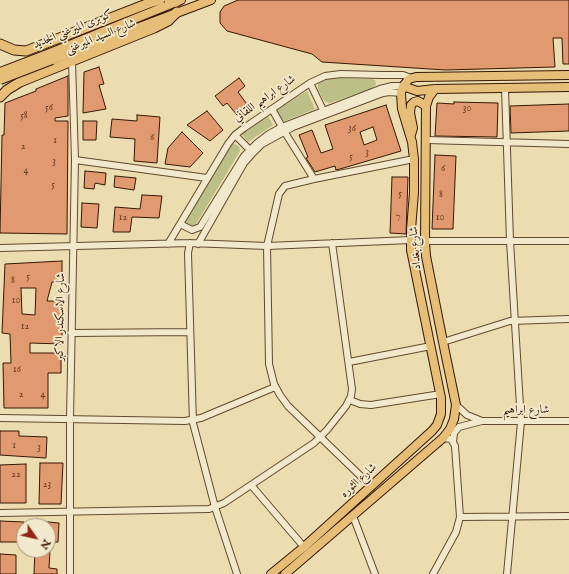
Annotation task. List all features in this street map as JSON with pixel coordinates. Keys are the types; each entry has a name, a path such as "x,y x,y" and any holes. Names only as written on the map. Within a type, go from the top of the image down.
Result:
{"highway":[{"name":"شارع السيد الميرغنى","path":"0,44 14,50 26,51 160,0"},
{"name":"شارع السيد الميرغنى","path":"0,97 13,86 154,28 168,21 177,12"},
{"path":"31,49 30,63 38,75"}],"main road":[{"name":"شارع السيد الميرغنى","path":"177,12 189,4 211,0"},
{"name":"كوبرى الميرغني الجديد","path":"0,72 175,1"},
{"name":"كوبرى الميرغني الجديد","path":"0,80 177,12"},
{"name":"شارع ابراهيم اللقاني","path":"415,78 569,75"},
{"path":"402,89 415,78"},
{"path":"415,78 417,91"},
{"path":"402,89 417,91 435,89 569,87"},
{"name":"شارع بغداد","path":"402,89 402,111 410,136 414,159 414,193 411,240 412,254 440,394"},
{"name":"شارع بغداد","path":"435,89 429,97 426,106 427,140 425,241 426,256 456,405"},
{"path":"410,136 413,128 410,110 411,104 418,101 426,106"},
{"name":"شارع الثوره","path":"271,574 304,547 435,428 441,414 442,406 440,394"},
{"name":"شارع الثوره","path":"287,574 443,438 453,423 456,405"}],"street":[{"name":"شارع الاسكندر الاكبر","path":"70,574 71,333 75,160 72,61"},
{"name":"شارع ابراهيم اللقاني","path":"168,244 226,147 235,135 310,83 322,77 338,74 382,74 415,78"},
{"path":"382,74 383,88"},
{"path":"310,83 323,110"},
{"path":"198,244 247,159 262,144 283,129 323,110 383,88 402,89"},
{"path":"505,88 510,241 521,422 507,574"},
{"path":"180,224 192,230 200,227 239,162 249,149 266,136 384,93 402,89"},
{"path":"272,109 314,179"},
{"path":"235,135 249,149"},
{"path":"427,140 569,144"},
{"path":"371,486 286,403 275,387 269,364 267,246 281,190 287,186 314,179 414,159"},
{"path":"75,160 207,178"},
{"path":"0,248 190,243 267,246 411,240"},
{"path":"425,241 569,241"},
{"path":"190,243 188,253 193,420 216,507 237,574"},
{"path":"0,513 201,510 216,507 304,450 321,437 350,400 352,386 332,243"},
{"path":"443,342 514,321 569,319"},
{"path":"71,333 190,332"},
{"path":"349,362 431,346"},
{"path":"0,418 193,420 275,387"},
{"path":"350,400 360,404 371,405 440,394"},
{"name":"شارع ابراهيم","path":"456,405 467,415 482,421"},
{"name":"شارع ابراهيم","path":"453,442 454,433 460,427 482,421 569,421"},
{"path":"433,574 456,532 460,517 455,446 448,438 443,438"},
{"path":"251,485 304,547"},
{"path":"353,516 374,574"},
{"path":"460,517 569,516"}],"green space":[{"path":"338,78 372,79 375,80 376,84 373,88 330,103 326,102 318,89 318,84 322,80"},
{"path":"307,91 315,109 282,122 276,110"},
{"path":"268,116 273,125 248,142 242,134"},
{"path":"234,144 239,146 240,151 196,224 191,227 186,224 185,221 230,145"}],"building":[{"path":"238,0 569,0 569,64 563,64 562,38 553,38 555,67 445,70 322,62 312,54 227,31 220,23 220,12 224,6"},
{"path":"99,67 104,84 99,85 106,109 83,113 84,72"},
{"path":"68,76 68,116 55,118 55,121 68,121 67,234 0,233 2,135 4,135 5,103"},
{"path":"239,78 245,86 238,92 249,107 237,115 227,103 223,106 215,96"},
{"path":"454,102 498,103 497,137 435,136 437,103 454,104"},
{"path":"569,104 569,131 511,133 510,106"},
{"path":"386,105 401,151 336,170 335,166 315,172 306,158 308,157 299,135 312,130 321,153 333,149 325,125","holes":["373,127 377,140 364,145 360,132"]},
{"path":"207,111 223,130 210,141 187,125"},
{"path":"137,115 160,117 157,163 134,161 135,139 110,137 112,119 137,121"},
{"path":"83,121 97,121 96,140 83,140"},
{"path":"182,132 203,153 190,167 165,164 168,148"},
{"path":"435,155 456,156 453,229 432,229"},
{"path":"85,171 106,173 105,185 95,183 94,189 84,188"},
{"path":"115,176 136,178 134,190 114,187"},
{"path":"392,177 408,177 406,234 390,233"},
{"path":"142,195 162,196 159,218 132,217 130,232 113,232 115,207 140,209"},
{"path":"82,203 99,204 97,228 81,227"},
{"path":"62,261 62,282 52,282 47,301 62,301 62,344 30,343 30,353 61,353 61,373 48,373 48,408 4,408 3,363 11,363 10,334 2,333 5,264","holes":["21,288 36,288 35,315 22,314"]},
{"path":"0,431 19,431 19,436 47,437 46,458 0,455"},
{"path":"40,463 63,463 61,504 39,504"},
{"path":"26,464 26,503 0,503 0,465"},
{"path":"0,521 16,522 16,542 0,542"},
{"path":"56,523 59,523 58,542 56,542"},
{"path":"0,554 16,555 16,574 0,574"},
{"path":"35,558 50,558 49,568 57,569 57,574 34,574"}]}
